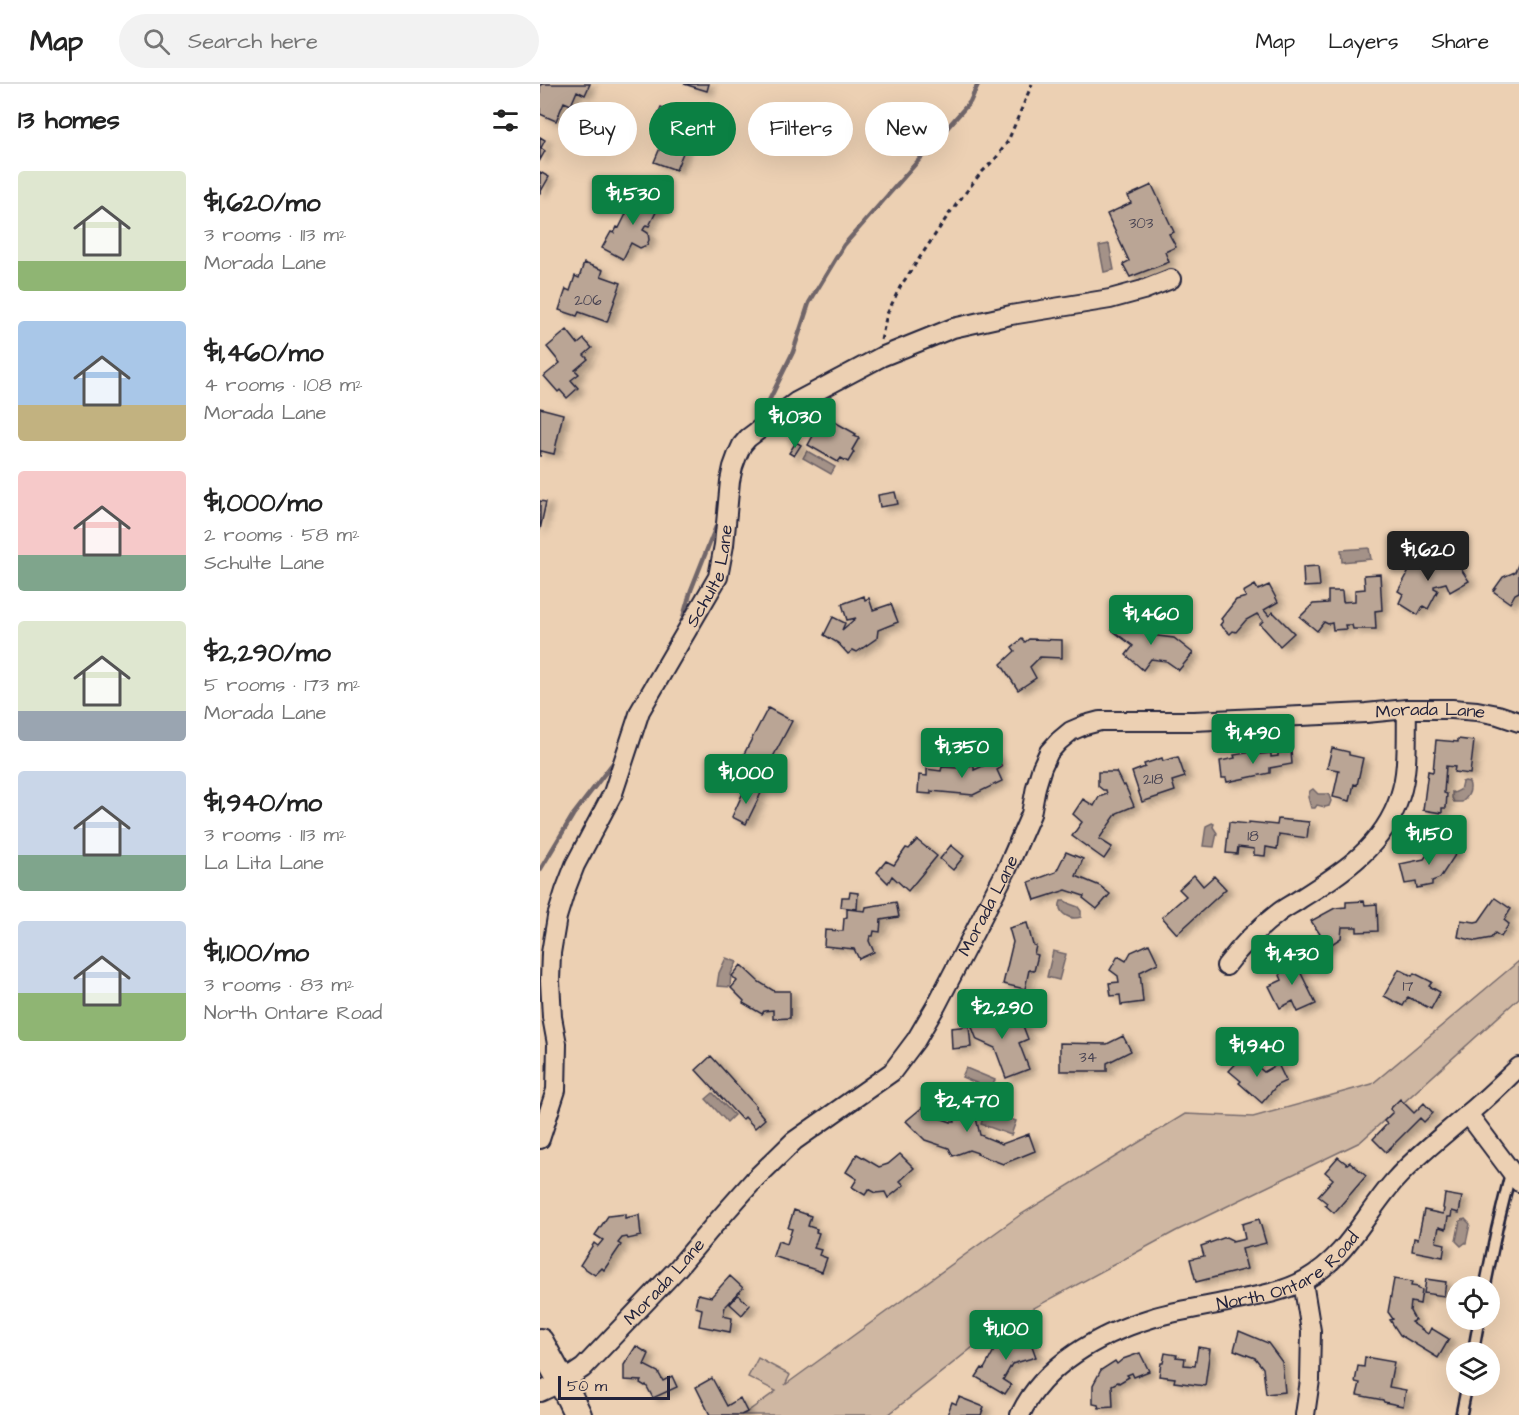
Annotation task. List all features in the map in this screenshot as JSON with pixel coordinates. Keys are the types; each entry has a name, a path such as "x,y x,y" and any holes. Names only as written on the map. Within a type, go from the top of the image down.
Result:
{"main road":[{"path":"540,1342 551,1387 578,1415"}],"street":[{"name":"Schulte Lane","path":"540,1139 556,1090 557,1044 552,1017 550,981 551,953 557,917 575,865 613,792 640,711 718,577 724,545 730,481 736,456 742,445 796,402 881,357 953,328 1011,315 1110,299 1171,279"},
{"name":"Morada Lane","path":"551,1387 584,1368 677,1269 754,1180 794,1141 892,1072 916,1040 936,1006 1007,869 1031,814 1036,787 1049,752 1071,731 1100,721 1263,719 1407,709 1477,711 1519,722"},
{"path":"1226,966 1257,930 1367,851 1386,827 1401,794 1405,777 1407,709"},
{"name":"North Ontare Road","path":"1020,1415 1033,1393 1065,1361 1088,1346 1127,1327 1152,1318 1278,1292 1303,1282 1320,1271 1348,1244 1395,1180 1425,1150 1519,1067"},
{"path":"1468,1114 1515,1177"},
{"path":"1303,1282 1311,1331 1311,1373 1305,1415"}],"lane":[{"path":"1487,1276 1497,1228 1515,1177"},
{"path":"1461,1415 1465,1396"}],"path":[{"path":"881,357 880,341 892,300 949,214 1008,141 1032,84"}],"shaded area":[{"path":"1109,244 1114,270 1104,272 1099,246"},
{"path":"807,451 835,467 831,474 803,458"},
{"path":"1369,548 1371,559 1342,562 1341,550"},
{"path":"1465,781 1470,785 1468,796 1462,802 1454,802 1452,792 1460,790 1462,782"},
{"path":"1313,789 1318,794 1329,795 1331,801 1329,806 1317,805 1311,808 1308,797"},
{"path":"1212,823 1217,833 1214,847 1203,846 1206,826"},
{"path":"1061,901 1078,907 1081,917 1072,918 1065,915 1060,909"},
{"path":"1053,951 1066,954 1059,980 1047,977"},
{"path":"726,958 737,962 731,974 730,987 717,986 719,973"},
{"path":"1519,961 1519,998 1360,1142 1176,1231 997,1328 888,1415 743,1415 776,1391 748,1377 758,1358 790,1375 785,1385 1020,1215 1185,1114 1253,1117 1372,1084"},
{"path":"966,1068 995,1080 991,1089 962,1077"},
{"path":"713,1093 734,1115 727,1122 706,1099"},
{"path":"986,1110 1016,1121 1011,1135 981,1124"},
{"path":"1465,1219 1470,1224 1466,1243 1461,1246 1456,1241 1460,1221"}],"building":[{"path":"541,84 590,84 585,95 577,91 572,102 558,102 556,121 540,114"},
{"path":"684,84 709,84 707,91"},
{"path":"540,137 545,140 541,148 545,151 540,160"},
{"path":"657,156 682,156 676,170 654,162"},
{"path":"540,172 549,177 540,193"},
{"path":"1152,185 1174,232 1169,234 1176,247 1165,252 1169,262 1130,277 1123,264 1129,261 1107,214 1131,203 1128,196"},
{"path":"640,191 661,202 649,226 646,225 643,230 648,233 647,245 640,248 631,243 623,259 602,248 611,232 614,233 617,227 619,228 626,214 623,213 627,205 630,206 636,193 638,195"},
{"path":"584,263 603,270 601,276 621,283 607,322 579,312 577,316 559,310 566,289 570,291 575,276 579,278"},
{"path":"567,330 578,344 584,339 592,348 584,355 588,359 575,370 579,374 571,380 578,388 567,398 560,390 558,392 544,376 560,363 547,347"},
{"path":"540,408 563,414 554,454 541,451 540,457"},
{"path":"824,416 859,438 848,462 841,458 838,462 808,445"},
{"path":"796,442 801,445 794,456 789,453"},
{"path":"895,492 898,504 880,507 878,495"},
{"path":"540,501 546,502 540,530"},
{"path":"1415,555 1424,565 1431,559 1440,560 1441,563 1455,560 1469,581 1450,592 1446,583 1434,586 1438,590 1428,609 1423,606 1418,615 1399,603 1403,594 1398,591 1408,573 1404,567"},
{"path":"1519,562 1519,592 1515,594 1510,603 1493,591 1503,577 1515,572"},
{"path":"1318,566 1320,586 1304,587 1303,567"},
{"path":"1380,574 1382,610 1375,611 1376,629 1353,629 1352,625 1345,625 1346,629 1333,630 1332,623 1324,622 1317,631 1300,617 1313,604 1328,603 1328,591 1342,591 1343,602 1355,601 1355,590 1365,589 1364,575"},
{"path":"1255,585 1258,590 1269,585 1278,602 1264,610 1269,616 1273,612 1294,633 1280,646 1260,624 1263,621 1257,614 1246,620 1236,632 1233,631 1230,634 1220,625 1223,621 1221,619 1236,600 1246,597 1243,592"},
{"path":"864,596 865,600 869,598 873,610 891,604 898,622 878,630 877,638 857,652 853,650 848,654 838,643 824,635 833,617 845,623 842,630 856,618 847,620 842,604"},
{"path":"1125,614 1150,635 1174,638 1193,653 1179,670 1166,661 1151,659 1143,670 1126,655 1133,646 1112,630"},
{"path":"1022,639 1025,642 1029,639 1062,640 1062,658 1040,657 1030,667 1036,678 1018,690 1001,664 1015,651 1012,647"},
{"path":"768,708 792,721 757,787 733,775"},
{"path":"1458,739 1474,741 1470,774 1454,772 1455,767 1446,766 1444,793 1447,794 1446,808 1442,808 1442,813 1423,810 1428,771 1433,772 1436,740 1458,742"},
{"path":"1332,748 1363,758 1357,785 1354,784 1350,801 1333,797 1339,770 1327,768"},
{"path":"1291,751 1292,764 1270,768 1270,773 1227,782 1226,778 1222,778 1220,761 1235,758 1234,755 1252,752 1253,755 1271,753 1271,757 1278,756 1278,753"},
{"path":"996,754 1002,767 997,770 1002,781 973,795 931,791 931,794 918,793 919,775 927,776 927,769 941,771 942,767 958,768 959,764 974,766 974,770 985,765 983,760"},
{"path":"1178,757 1185,777 1172,781 1175,791 1142,802 1132,772 1145,767 1144,764 1162,758 1163,761"},
{"path":"1098,772 1116,772 1123,786 1125,785 1134,806 1117,813 1099,839 1112,847 1104,859 1072,836 1082,822 1073,814 1083,799 1094,806 1099,797 1107,794 1106,790 1098,786"},
{"path":"746,786 761,793 746,824 732,817"},
{"path":"1278,819 1309,822 1307,838 1279,834 1277,849 1266,847 1265,856 1254,855 1254,849 1238,847 1237,854 1226,853 1229,822 1277,825"},
{"path":"1438,839 1457,852 1440,878 1432,881 1432,885 1417,888 1416,882 1405,884 1400,864 1424,859"},
{"path":"917,840 937,856 908,891 892,876 888,883 877,872 886,861 894,865 906,848 909,849"},
{"path":"951,845 964,856 953,870 940,859"},
{"path":"1066,852 1083,859 1076,876 1100,886 1110,894 1097,909 1083,898 1084,896 1066,890 1035,900 1029,882 1056,872"},
{"path":"1194,875 1203,886 1214,876 1226,889 1177,934 1162,917 1186,896 1179,889"},
{"path":"850,892 858,893 857,909 841,907 842,897 849,897"},
{"path":"1495,898 1511,909 1504,920 1509,924 1501,937 1495,933 1491,938 1476,941 1458,937 1461,920 1479,921"},
{"path":"1364,901 1365,905 1377,904 1378,931 1357,932 1357,927 1342,927 1341,938 1321,951 1314,938 1320,934 1311,921 1335,908 1346,907 1346,902"},
{"path":"896,902 899,917 881,920 880,932 874,931 873,936 870,936 869,941 874,952 859,959 854,949 824,946 825,930 843,931 847,909 865,911 866,907"},
{"path":"1027,923 1033,945 1036,946 1034,954 1038,955 1034,971 1029,970 1025,989 1003,984 1013,942 1009,928"},
{"path":"1149,944 1158,963 1140,972 1143,1002 1121,1005 1120,995 1111,996 1109,983 1119,982 1118,976 1110,970 1118,956 1126,961 1131,952"},
{"path":"1292,955 1316,1004 1298,1012 1293,1001 1280,1008 1269,986 1282,980 1275,963"},
{"path":"741,965 759,982 774,991 790,991 790,1018 773,1019 773,1010 764,1011 762,1014 743,1003 744,1001 731,988 737,981 732,976"},
{"path":"1399,969 1432,982 1429,986 1440,992 1431,1009 1408,997 1403,1006 1384,996"},
{"path":"986,1007 992,1022 1001,1025 1020,1018 1028,1039 1019,1043 1029,1069 1006,1078 995,1048 977,1040 967,1014"},
{"path":"969,1026 971,1047 952,1049 951,1028"},
{"path":"1123,1036 1131,1051 1107,1063 1107,1071 1060,1071 1060,1043 1107,1044"},
{"path":"1244,1055 1264,1072 1278,1064 1286,1081 1277,1085 1262,1103 1229,1071"},
{"path":"711,1056 765,1119 755,1128 745,1117 742,1120 696,1070"},
{"path":"953,1094 984,1107 980,1117 976,1118 980,1135 1002,1144 1029,1134 1035,1151 1003,1164 969,1150 953,1156 949,1148 925,1140 906,1121 924,1106 934,1116 955,1122 954,1117 946,1113"},
{"path":"1400,1099 1414,1113 1424,1103 1433,1113 1424,1122 1420,1118 1386,1152 1373,1139 1387,1124 1384,1121 1393,1112 1390,1109"},
{"path":"857,1154 879,1167 888,1164 900,1154 914,1168 900,1181 904,1185 888,1198 885,1192 876,1193 869,1189 865,1195 852,1187 857,1179 846,1172"},
{"path":"1338,1157 1347,1164 1350,1162 1366,1176 1334,1213 1318,1196 1333,1179 1325,1172"},
{"path":"1445,1194 1462,1197 1459,1213 1452,1211 1451,1217 1448,1217 1446,1229 1439,1227 1436,1242 1445,1244 1443,1257 1412,1251 1414,1238 1418,1239 1424,1210 1443,1214"},
{"path":"794,1210 811,1216 808,1226 817,1229 816,1232 819,1233 814,1248 821,1250 819,1255 827,1258 822,1272 773,1256 778,1241 787,1244 792,1229 788,1228"},
{"path":"625,1214 625,1218 639,1215 641,1236 622,1238 618,1243 621,1245 604,1270 602,1268 595,1275 580,1265 594,1243 598,1246 603,1240 595,1235 608,1216"},
{"path":"1259,1219 1266,1243 1242,1249 1247,1269 1196,1282 1190,1259 1204,1256 1201,1246 1226,1237 1232,1242 1245,1239 1242,1224"},
{"path":"730,1276 743,1288 725,1307 723,1316 732,1318 730,1332 699,1326 702,1309 695,1307 698,1294 711,1297"},
{"path":"1394,1279 1412,1282 1411,1286 1422,1290 1420,1304 1411,1302 1410,1311 1415,1320 1411,1322 1428,1334 1431,1328 1449,1339 1438,1358 1400,1335 1390,1320 1393,1319 1388,1312"},
{"path":"1426,1279 1446,1282 1444,1296 1424,1293"},
{"path":"738,1295 750,1305 742,1315 730,1304"},
{"path":"1239,1331 1268,1343 1282,1362 1285,1392 1266,1394 1263,1368 1255,1358 1234,1350"},
{"path":"1027,1332 1036,1357 1012,1364 1003,1380 1011,1385 1005,1394 976,1377 982,1368 984,1369 998,1343"},
{"path":"636,1346 649,1354 644,1365 658,1372 663,1381 672,1376 677,1387 653,1398 646,1385 640,1383 641,1381 624,1380 624,1365"},
{"path":"1198,1347 1210,1349 1205,1386 1174,1382 1175,1378 1159,1376 1165,1353 1185,1358 1184,1365 1195,1366"},
{"path":"1140,1353 1149,1371 1134,1377 1132,1373 1119,1383 1112,1385 1113,1407 1099,1408 1098,1405 1093,1404 1093,1385 1101,1370 1115,1361 1117,1364 1123,1359"},
{"path":"1365,1357 1394,1362 1389,1387 1406,1390 1403,1406 1357,1395 1360,1383 1355,1382 1358,1366 1364,1367"},
{"path":"712,1378 727,1406 740,1398 747,1412 741,1415 710,1415 696,1387"},
{"path":"959,1397 984,1407 981,1415 947,1415 952,1402 956,1404"}],"waterway":[{"path":"758,423 793,352 809,303 844,245 970,102 978,84"},
{"path":"682,621 691,590 719,519"},
{"path":"540,870 573,815 616,759"}]}
